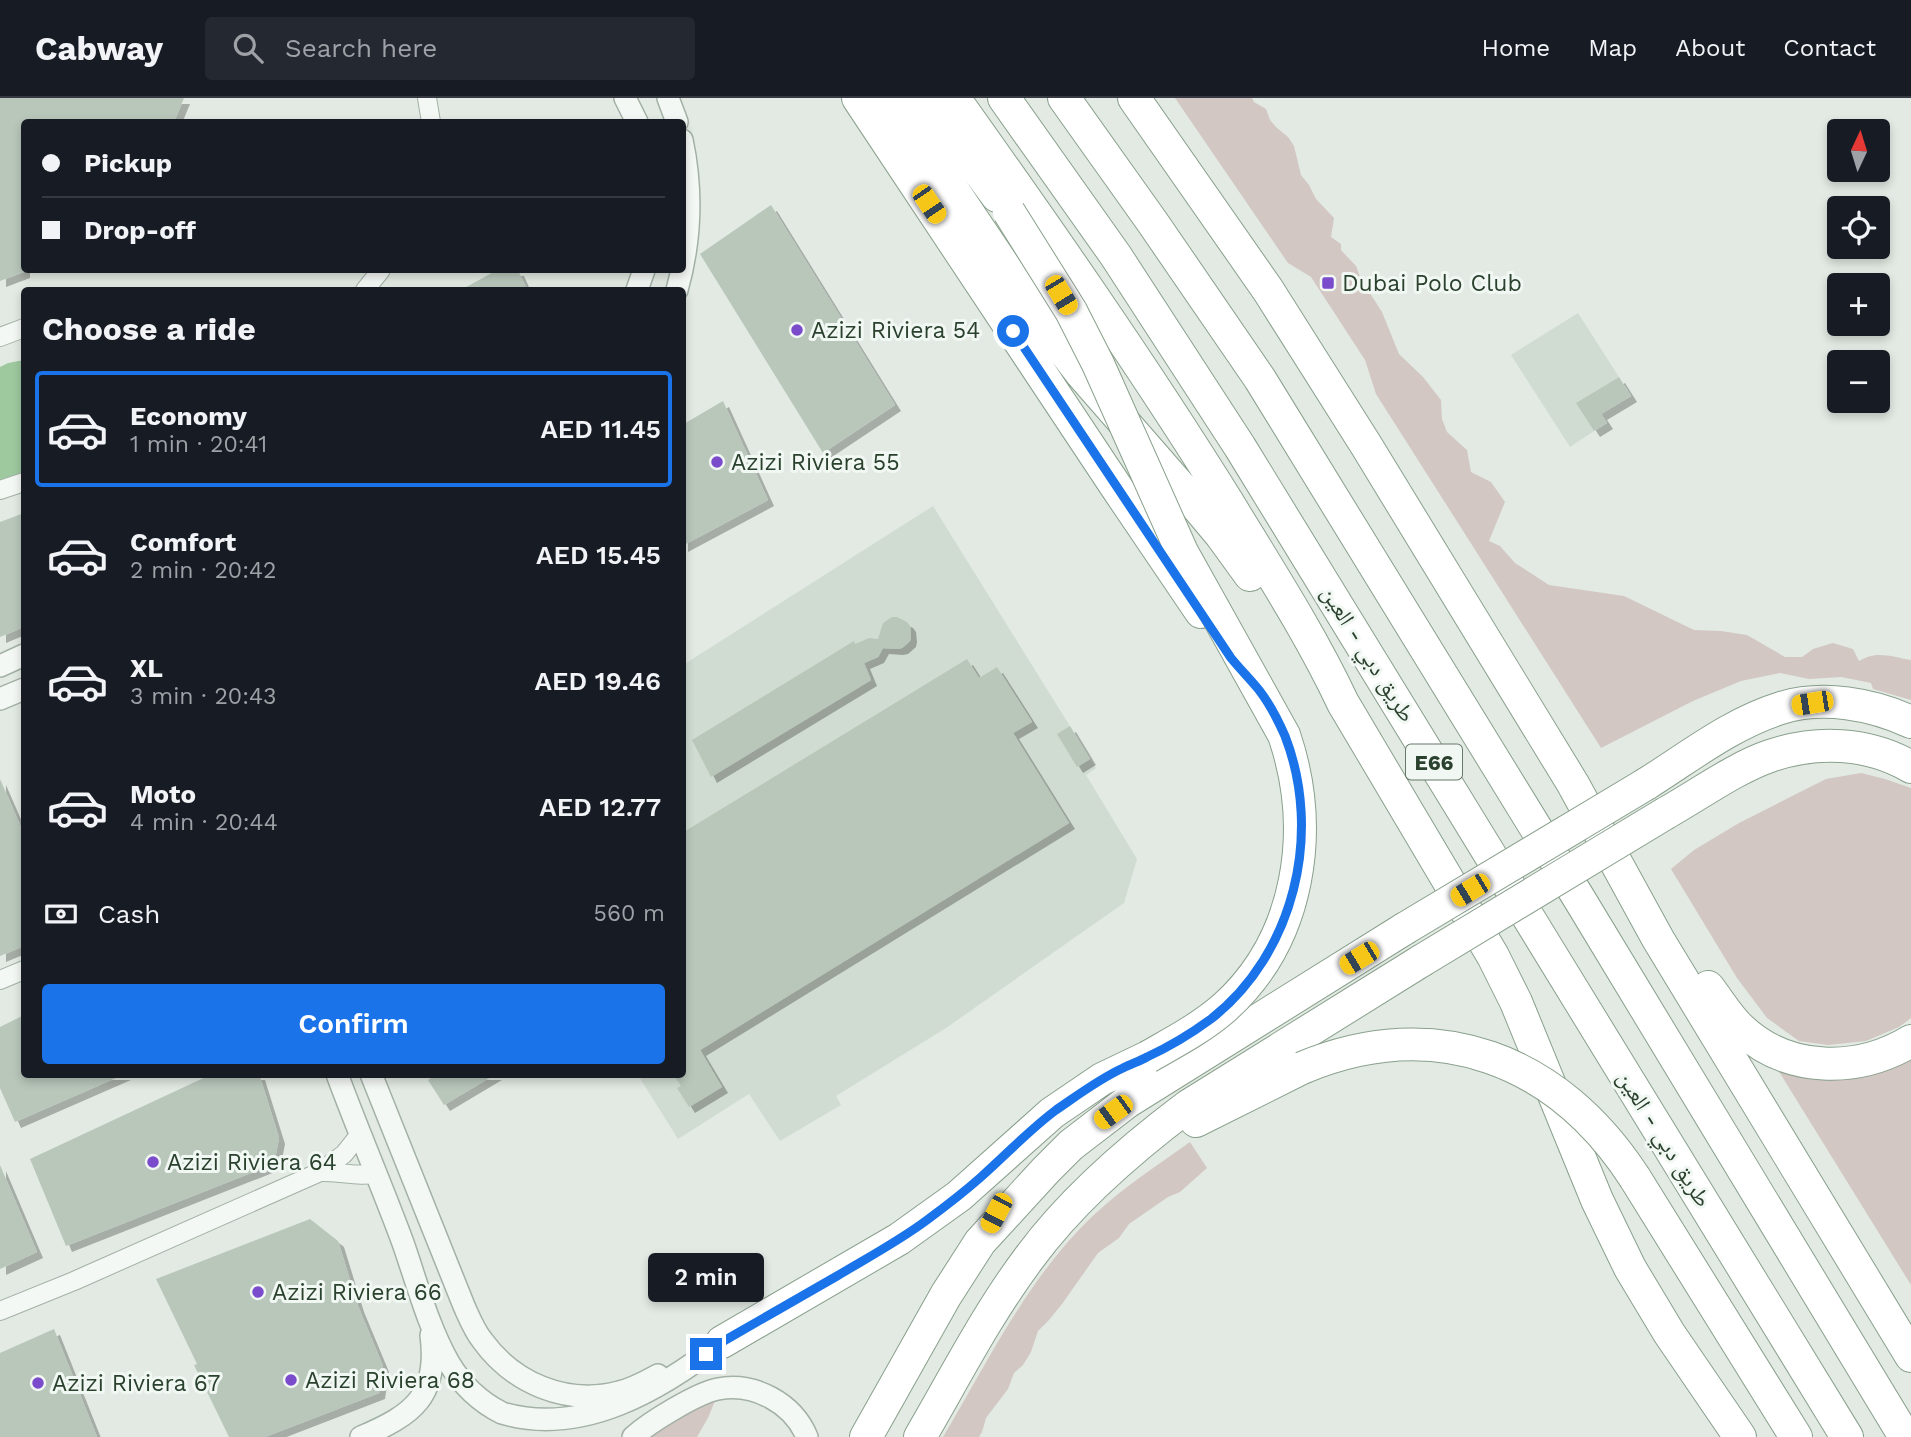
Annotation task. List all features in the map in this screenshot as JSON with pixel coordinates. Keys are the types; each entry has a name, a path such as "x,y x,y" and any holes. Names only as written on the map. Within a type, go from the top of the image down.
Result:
{"highway":[{"path":"858,98 1231,658 1259,690"},
{"path":"891,98 1039,318 1081,373 1221,535 1308,662 1343,703"},
{"path":"722,1342 899,1239 959,1196 1052,1113 1102,1079 1147,1057 1208,1021 1241,991 1268,954 1280,930 1296,879 1301,826 1298,790 1284,735 1182,552 1098,364 1071,311 1009,212 925,98"},
{"path":"954,98 1067,257 1193,448 1273,576 1327,668 1343,703 1493,956 1517,1002 1597,1200 1630,1268 1669,1333 1740,1437"},
{"name":"طريق دبي - العين","path":"1004,98 1116,256 1240,446 1847,1437"},
{"name":"E66","path":"1064,98 1260,379 1905,1437"},
{"path":"1134,98 1268,289 1366,445 1573,784 1658,939 1911,1356"},
{"path":"980,1242 1046,1170 1098,1123 1176,1070 1728,733 1783,707 1812,703 1868,706 1911,722"},
{"path":"920,1437 997,1306 1030,1257 1068,1212 1140,1145 1188,1106 1666,813 1768,756 1791,749 1826,745 1860,748 1911,767"},
{"path":"1658,939 1698,973 1742,1030 1779,1053 1820,1064 1842,1064 1863,1061 1911,1041"},
{"path":"1140,1145 1193,1123 1301,1068 1348,1052 1391,1045 1435,1046 1499,1060 1539,1080 1577,1108 1609,1142 1635,1178 1796,1437"},
{"path":"866,1437 946,1295 1012,1186 1088,1107 1147,1057"}],"street":[{"path":"427,98 430,119"},
{"path":"625,98 636,119"},
{"path":"668,98 676,119"},
{"path":"686,164 690,189 690,220 686,254"},
{"path":"367,287 379,273"},
{"path":"0,337 21,329"},
{"path":"0,490 21,483"},
{"path":"0,666 21,656"},
{"path":"0,699 21,690"},
{"path":"0,980 21,971"},
{"path":"339,1078 448,1361 468,1388 494,1409 540,1425 572,1426 588,1422 626,1408 674,1380 722,1342"},
{"path":"373,1078 472,1322 481,1339 512,1370 532,1383 561,1394 605,1395 633,1388 722,1342"},
{"path":"0,1311 320,1172 344,1154 360,1134"},
{"path":"320,1172 341,1171 365,1175 377,1173"},
{"path":"361,1437 395,1422 421,1397 432,1371 429,1316"},
{"path":"633,1437 694,1398 719,1389 733,1388 761,1393 774,1399 799,1421 807,1437"}],"shaded area":[{"path":"1175,98 1252,98 1266,109 1270,120 1288,137 1294,146 1301,175 1316,199 1334,218 1331,237 1341,244 1341,250 1356,266 1382,312 1399,354 1423,377 1441,400 1442,419 1447,432 1467,450 1471,472 1491,482 1505,502 1489,541 1500,546 1515,563 1549,585 1624,596 1694,630 1747,635 1785,657 1802,657 1813,649 1833,643 1853,649 1859,661 1879,655 1911,660 1911,700 1873,689 1871,683 1841,677 1809,679 1780,673 1741,681 1693,701 1601,748 1376,394 1365,360 1311,277 1288,263"},
{"path":"1578,313 1619,377 1577,403 1594,431 1570,447 1511,355"},
{"path":"21,361 21,475 0,483 0,367"},
{"path":"933,506 1096,768 1086,775 1137,859 1124,903 946,1028 836,1096 841,1105 780,1141 749,1094 678,1139 640,1078 686,1078 686,663"},
{"path":"1861,773 1911,788 1911,1018 1899,1027 1866,1041 1828,1045 1799,1041 1767,1018 1737,978 1671,869 1694,850 1739,823 1800,792 1826,779"},
{"path":"1911,1056 1911,1285 1778,1070 1814,1078"},
{"path":"1190,1142 1207,1168 1180,1192 1168,1197 1129,1224 1119,1238 1098,1253 1062,1304 1038,1331 1031,1352 1014,1373 1008,1389 986,1418 979,1437 943,1437 1012,1319 1050,1263 1096,1213"},
{"path":"715,1401 697,1437 645,1437 697,1405"}],"building":[{"path":"0,98 184,98 175,119 21,119 21,273 0,281"},
{"name":"Azizi Riviera 54","path":"771,205 895,405 823,453 700,254"},
{"path":"492,273 519,273 526,287 466,287"},
{"path":"1619,377 1631,396 1601,414 1607,423 1594,431 1576,403"},
{"name":"Azizi Riviera 55","path":"723,401 768,500 686,544 686,423"},
{"path":"21,514 21,628 0,637 0,522"},
{"path":"892,617 907,622 910,626 910,641 902,648 883,648 878,657 864,663 871,680 711,777 692,740 854,641 855,644 869,638 878,639 883,623"},
{"path":"967,659 979,678 997,667 1032,722 1013,733 1069,823 700,1050 722,1087 689,1107 677,1088 681,1086 676,1078 686,1078 686,831"},
{"path":"1070,726 1090,759 1077,767 1057,734"},
{"path":"0,779 21,827 21,947 0,956"},
{"path":"21,1016 21,1078 116,1078 15,1122 0,1088 0,1027"},
{"name":"Azizi Riviera 64","path":"203,1078 260,1078 279,1138 274,1164 66,1246 30,1159"},
{"path":"431,1078 489,1078 444,1105 428,1080"},
{"path":"0,1165 37,1252 0,1269"},
{"path":"310,1219 338,1241 358,1306 383,1366 379,1393 265,1437 229,1437 156,1279"},
{"name":"Azizi Riviera 67","path":"54,1329 97,1437 0,1437 0,1353"}],"place":[{"name":"Dubai Polo Club","path":"1328,283"},
{"name":"Azizi Riviera 54","path":"797,330"},
{"name":"Azizi Riviera 55","path":"717,462"},
{"name":"Azizi Riviera 64","path":"153,1162"},
{"name":"Azizi Riviera 66","path":"258,1292"},
{"name":"Azizi Riviera 68","path":"291,1380"},
{"name":"Azizi Riviera 67","path":"38,1383"}],"route":[{"path":"706,1354 925,1222 959,1196 1052,1113 1080,1093 1208,1021 1241,991 1256,973 1280,930 1289,905 1296,879 1301,826 1293,762 1284,735 1259,690 1231,658 1013,331"}]}
